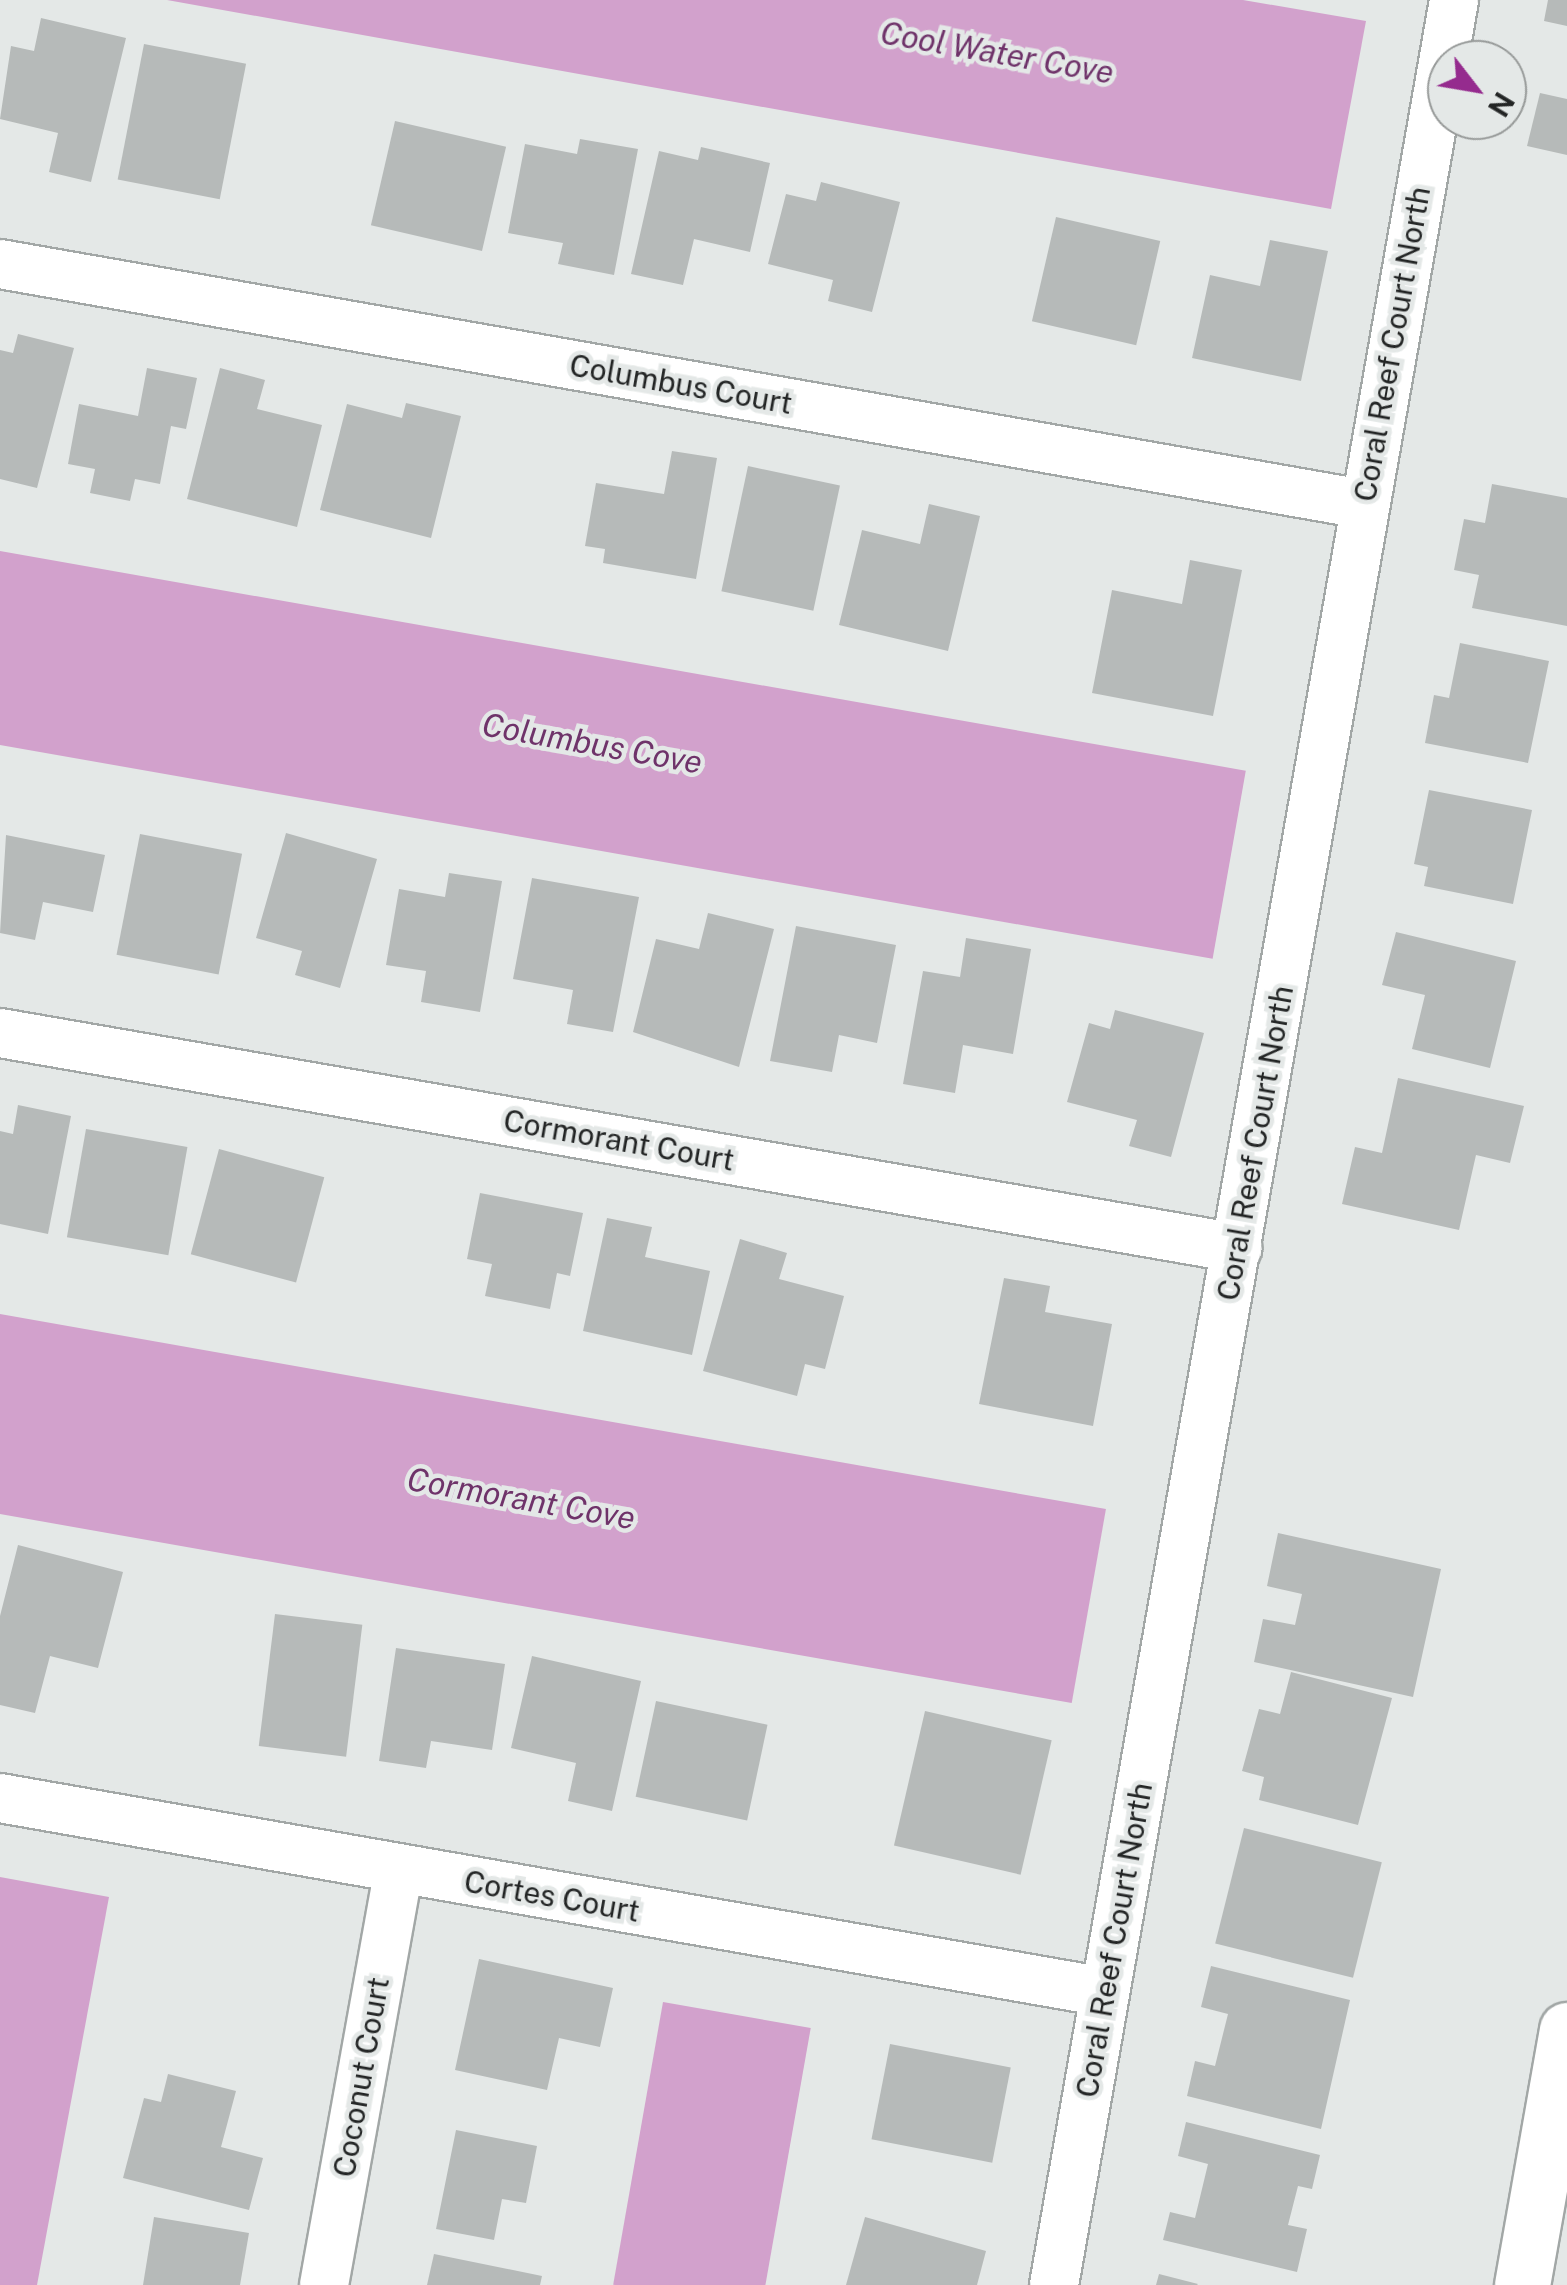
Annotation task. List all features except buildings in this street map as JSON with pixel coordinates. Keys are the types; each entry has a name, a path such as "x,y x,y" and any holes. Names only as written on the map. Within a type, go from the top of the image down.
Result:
{"street":[{"name":"Coral Reef Court North","path":"1054,2285 1237,1248 1362,504 1454,0"},
{"name":"Columbus Court","path":"0,264 1362,504"},
{"name":"Cormorant Court","path":"0,1033 1237,1248"},
{"name":"Cortes Court","path":"0,1798 1105,1992"},
{"name":"Coconut Court","path":"324,2285 399,1870"},
{"path":"1522,2285 1567,2030"}],"water":[{"name":"Cool Water Cove","path":"167,0 1243,0 1366,21 1331,209"},
{"name":"Columbus Cove","path":"0,551 1246,771 1213,959 0,745"},
{"name":"Cormorant Cove","path":"0,1314 1106,1509 1072,1703 0,1514"},
{"path":"0,1877 109,1897 37,2285 0,2285"},
{"path":"663,2002 811,2028 765,2285 613,2285"}]}
